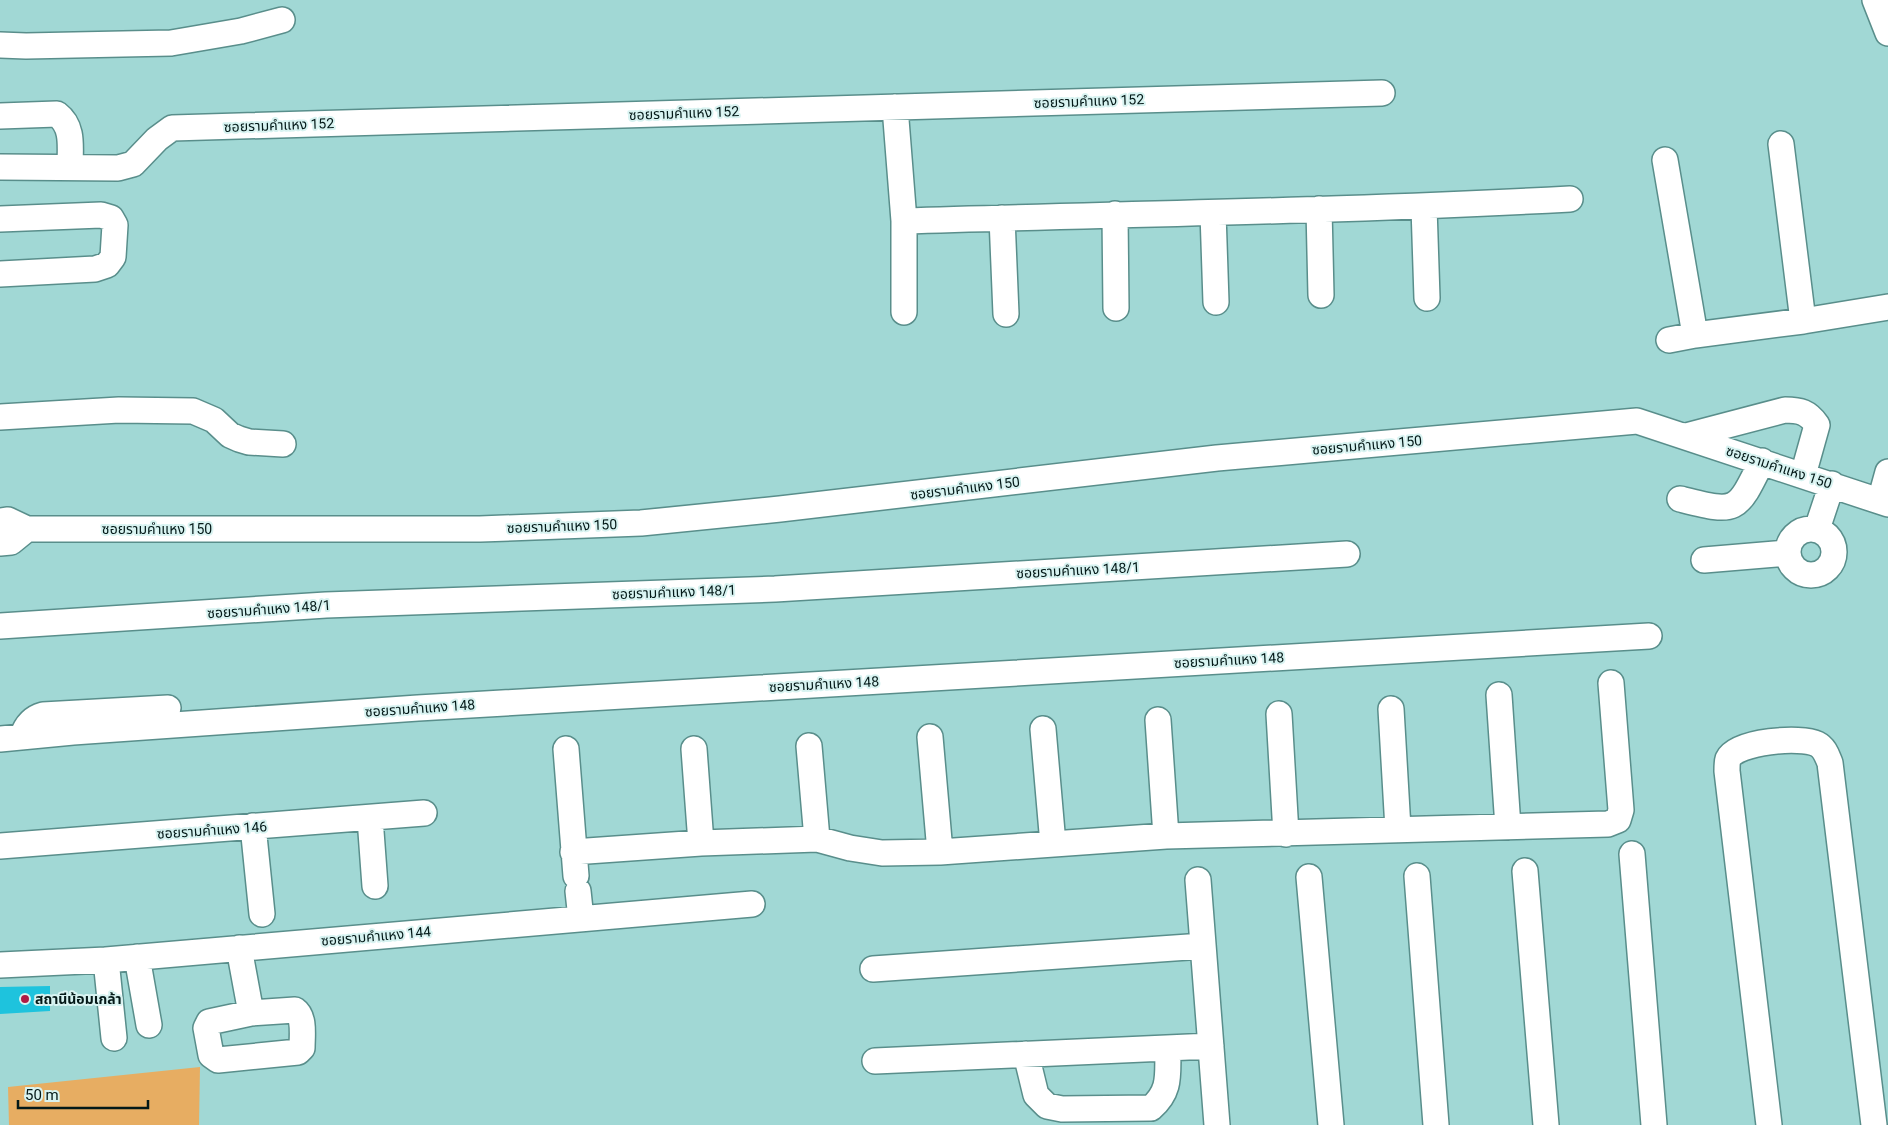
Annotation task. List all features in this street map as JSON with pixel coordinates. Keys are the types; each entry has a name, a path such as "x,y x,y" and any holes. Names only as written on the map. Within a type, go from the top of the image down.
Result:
{"street":[{"path":"1875,0 1888,33"},
{"path":"0,45 171,43 241,31 282,20"},
{"name":"ซอยรามคำแหง 152","path":"0,168 118,168 133,164 157,139 172,128 1382,93"},
{"path":"894,107 904,221 904,312"},
{"path":"0,116 57,114 66,120 70,134 70,167"},
{"path":"1782,144 1803,321"},
{"path":"1665,160 1695,335"},
{"path":"904,221 1424,207 1570,199"},
{"path":"1424,207 1427,298"},
{"path":"1319,209 1321,295"},
{"path":"1213,213 1216,302"},
{"path":"1115,214 1116,308"},
{"path":"0,219 101,215 110,218 114,226 113,257 106,265 95,269 0,274"},
{"path":"1002,218 1006,314"},
{"path":"1669,340 1888,307"},
{"path":"0,417 119,410 193,411 214,420 230,435 239,439 249,442 283,444"},
{"path":"1686,436 1785,410 1801,410 1812,417 1817,425 1804,476"},
{"name":"ซอยรามคำแหง 150","path":"0,521 8,520 27,528 480,529 641,523 780,509 1217,458 1637,421 1832,484 1884,503"},
{"path":"1680,499 1726,509 1736,504 1746,494 1762,462"},
{"path":"1884,503 1888,472"},
{"path":"1816,529 1832,484"},
{"path":"0,544 12,542 27,528"},
{"path":"1816,529 1829,536 1834,550 1834,558 1826,570 1812,575 1798,571 1789,560 1788,552 1792,539 1796,534 1803,530 1816,529"},
{"path":"1704,560 1788,552"},
{"name":"ซอยรามคำแหง 148/1","path":"0,626 326,605 776,589 1347,554"},
{"name":"ซอยรามคำแหง 148","path":"11,738 418,708 1649,636"},
{"path":"573,852 701,843 817,839 850,848 882,852 940,852 1166,836 1608,824 1618,820 1621,810 1611,683"},
{"path":"11,738 36,717 44,715 408,693"},
{"path":"1499,695 1508,827"},
{"path":"1391,709 1398,829"},
{"path":"1279,714 1286,834"},
{"path":"1158,720 1166,836"},
{"path":"1043,729 1053,844"},
{"path":"930,737 940,852"},
{"path":"1769,1125 1727,771 1728,759 1735,752 1756,744 1789,741 1805,741 1818,744 1825,751 1830,763 1874,1125"},
{"path":"809,746 817,839"},
{"path":"566,749 580,919"},
{"path":"694,749 701,843"},
{"name":"ซอยรามคำแหง 146","path":"0,846 424,813"},
{"path":"370,818 375,886"},
{"path":"254,826 262,914"},
{"path":"1632,854 1654,1125"},
{"path":"1526,871 1546,1125"},
{"path":"1417,876 1436,1125"},
{"path":"1309,877 1331,1125"},
{"path":"1198,880 1217,1125"},
{"name":"ซอยรามคำแหง 144","path":"0,965 106,960 752,904"},
{"path":"873,969 1203,946"},
{"path":"239,948 250,1013"},
{"path":"137,957 149,1025"},
{"path":"106,960 114,1038"},
{"path":"875,1062 1211,1046"},
{"path":"1026,1054 1036,1095 1047,1106 1062,1110 1151,1108 1161,1100 1167,1086 1168,1048"}],"shaded area":[{"path":"200,1067 199,1125 9,1125 8,1087"}],"building":[{"name":"สถานีน้อมเกล้า","path":"50,986 50,1011 0,1014 0,987"}],"place":[{"name":"สถานีน้อมเกล้า","path":"25,999"}]}
